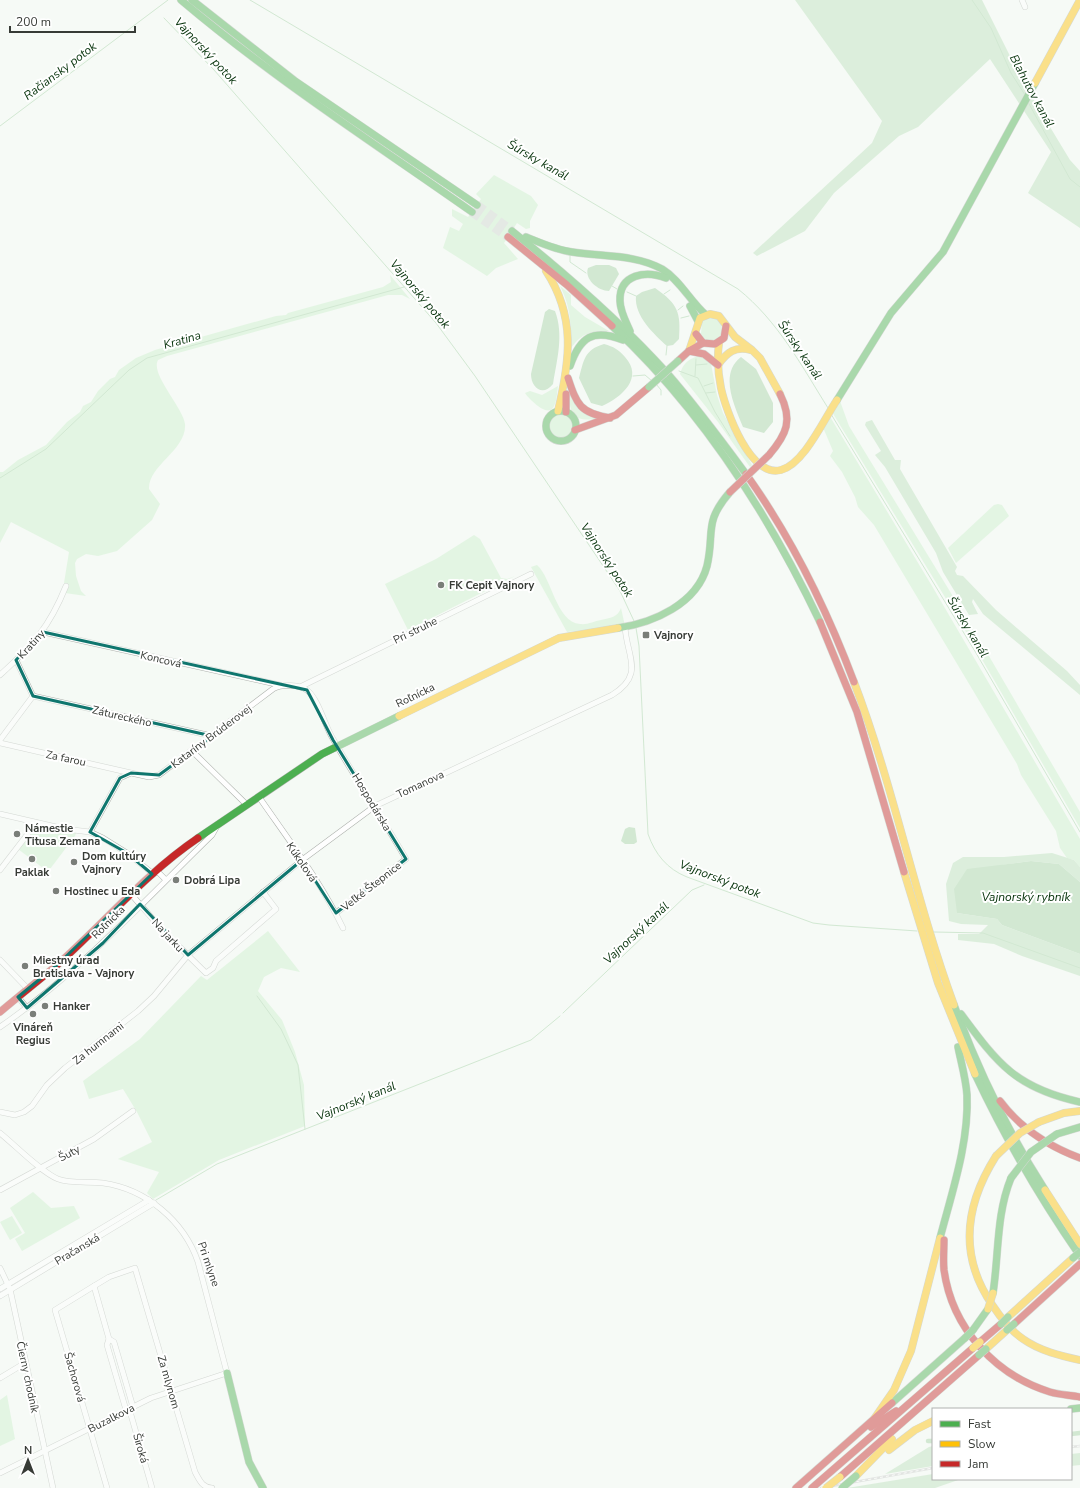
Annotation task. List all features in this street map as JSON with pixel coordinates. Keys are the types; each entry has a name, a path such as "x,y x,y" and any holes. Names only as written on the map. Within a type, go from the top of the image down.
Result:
{"main road":[{"path":"192,0 264,59 477,205"},
{"path":"696,334 714,352 718,365 725,404 730,419 749,454 760,466 775,470 794,464 891,313 943,252 1080,0"},
{"path":"183,2 218,32 300,95 472,212"},
{"path":"753,351 738,341 721,317 706,314 697,308 671,277 661,269 635,261 559,250 512,231 579,285 632,336 693,402 762,496 809,579 830,622 864,709 928,925 956,1008 983,1076 1027,1160 1080,1244"},
{"path":"508,237 574,291 631,344 674,391 730,464 774,532 802,583 823,627 857,712 924,942 954,1026 977,1079 1014,1151 1077,1257"},
{"path":"536,259 557,287 567,312 568,344 562,411"},
{"path":"575,430 575,421 573,417 562,411 550,415 546,423 546,428 550,437 560,441 569,438 575,430 610,418 649,388 689,351 694,343 698,321 695,313 668,279 654,273 640,274 626,283 621,291 620,300 622,310 632,336"},
{"path":"698,321 706,314"},
{"path":"718,365 720,342 726,332 726,326"},
{"path":"562,411 568,378 576,348 589,337 606,334 631,344"},
{"path":"689,351 705,344 738,341"},
{"path":"718,365 728,352 733,349 740,348 753,351"},
{"path":"689,351 704,354 718,365"},
{"name":"Roľnícka","path":"0,1012 63,960 154,872 195,840 310,761 337,746 559,638 634,625 648,621 666,611 694,591 699,586 706,570 711,520 714,512 730,492 779,445 787,432 788,414 782,396 753,351"},
{"path":"568,378 573,394 582,409 587,414 610,418"},
{"path":"575,421 593,423"},
{"path":"956,1008 990,1054 1004,1067 1035,1088 1052,1095 1080,1102"},
{"path":"874,1419 894,1390 911,1351 960,1159 967,1118 967,1093 954,1026"},
{"path":"983,1076 1013,1117 1033,1136 1058,1150 1080,1158"},
{"path":"1080,1111 1064,1113 1039,1122 1011,1140 996,1156 977,1188 970,1215 970,1255 977,1280 986,1298 996,1311 1023,1339 1045,1349 1080,1360"},
{"path":"796,1488 973,1330 988,1309 993,1293 997,1274 1000,1211 1003,1193 1021,1162 1034,1149 1057,1134 1080,1127"},
{"path":"947,1213 943,1249 946,1284 957,1314 968,1334 984,1353 1016,1378 1049,1392 1080,1397"},
{"path":"812,1488 924,1393 1077,1257 1080,1252"},
{"path":"826,1488 938,1392 1079,1265"},
{"name":"Pri mlyne","path":"227,1373 249,1462 261,1487"},
{"path":"856,1476 938,1392"},
{"path":"845,1444 924,1393"},
{"path":"842,1488 905,1437 924,1424 932,1421"}],"street":[{"path":"1022,0 1025,7"},
{"name":"Pri struhe","path":"300,687 531,574"},
{"name":"Kratiny","path":"0,675 43,632 56,610 66,586"},
{"name":"Tomanova","path":"188,955 302,860 375,806 604,698 624,687 630,678 632,663 625,636 634,625"},
{"name":"Koncová","path":"43,632 280,685"},
{"path":"0,740 33,696 16,660"},
{"path":"280,685 300,687 307,690 312,696 337,746"},
{"name":"Kataríny Brúderovej","path":"131,773 154,777 192,751 280,685"},
{"name":"Zátureckého","path":"33,696 212,736"},
{"name":"Za farou","path":"0,743 131,773"},
{"name":"Hospodárska","path":"337,746 406,859"},
{"path":"192,751 247,805"},
{"path":"90,832 120,778 119,770"},
{"path":"120,778 131,773"},
{"name":"Kúkoľová","path":"259,797 336,913 343,928"},
{"path":"0,814 90,832 127,853 165,879"},
{"path":"0,870 30,831 34,822"},
{"name":"Roľnícka","path":"0,1027 27,1008 103,943 165,879 212,835 217,826"},
{"path":"195,840 200,842 200,846"},
{"name":"Veľké Štepnice","path":"336,913 406,859"},
{"name":"Na jarku","path":"131,894 169,938 206,974 213,968 216,961 276,909 263,892"},
{"name":"Za humnami","path":"0,1112 15,1115 24,1112 32,1106 47,1086 65,1068 143,1006 188,955"},
{"path":"0,960 28,989"},
{"path":"18,997 27,1008"},
{"name":"Šuty","path":"0,1190 94,1139 133,1111"},
{"name":"Pri mlyne","path":"0,1133 42,1168 58,1179 111,1185 127,1190 154,1204 183,1232 195,1253 201,1271 227,1373"},
{"name":"Pračanská","path":"0,1296 9,1287 148,1200"},
{"name":"Pračanská","path":"0,1290 9,1287 154,1204"},
{"name":"Čierny chodník","path":"0,1268 9,1287 53,1488"},
{"name":"Za mlynom","path":"94,1286 109,1277 135,1268 195,1472 200,1482 205,1487 212,1488"},
{"name":"Široká","path":"94,1286 109,1339 107,1345 129,1408 152,1488"},
{"name":"Šachorová","path":"94,1286 55,1310 107,1488"},
{"path":"0,1378 25,1363"},
{"name":"Buzalkova","path":"0,1473 45,1452 129,1408 171,1391 227,1373"}],"highlighted area":[{"path":"43,632 307,690 333,740 406,859 336,913 302,860 188,955 140,904 103,943 27,1008 18,997 57,965 152,874 127,853 90,832 120,778 131,773 159,775 212,736 33,696 16,660"}],"shaded area":[{"path":"795,0 982,0 1024,84 1070,160 1080,171 1080,228 1028,193 1051,152 990,59 918,127 899,136 834,193 805,231 757,256 753,253 872,143 882,121"},
{"path":"494,175 531,196 538,205 530,221 530,228 526,229 517,223 504,243 518,259 496,268 487,276 443,248 450,227 459,231 463,224 452,216 452,209 468,217 481,199 476,194"},
{"path":"390,275 410,299 402,295 388,295 167,356 158,360 157,366 162,382 183,417 185,424 184,433 180,442 154,472 150,480 149,489 160,504 152,520 117,551 98,556 86,554 77,559 75,563 76,576 81,591 86,596 65,593 68,586 64,583 69,552 11,522 0,543 0,472 3,472 18,460 46,445 67,422 80,412 83,406 91,402 98,391 110,379 115,377 119,370 136,358 155,350 383,287 391,282"},
{"path":"560,286 571,295 571,305 585,317 609,331 587,334 579,339 571,348 570,316 564,294"},
{"path":"708,317 716,318 721,323 722,334 717,340 706,341 701,334 702,321"},
{"path":"698,356 704,358 711,364 717,395 723,413 752,465 750,467 718,422 680,374 686,363"},
{"path":"558,386 555,403 553,408 550,410 543,409 538,406 525,393 530,391 542,395"},
{"path":"569,394 597,419 583,419 575,416 572,413"},
{"path":"840,401 849,426 979,639 1080,812 1080,828 962,625 832,412"},
{"path":"561,414 566,415 572,421 572,431 566,437 561,438 556,437 550,431 549,426 550,421 556,415"},
{"path":"829,415 932,586 1080,839 1080,867 1074,860 1067,858 1060,848 1056,831 1021,775 1017,764 874,525 858,507 855,497 842,472 830,456 833,451 822,425"},
{"path":"872,420 895,460 901,460 900,469 957,567 955,571 957,575 963,576 996,610 1067,671 1080,685 1080,695 983,614 973,599 972,602 978,614 969,615 943,572 936,553 885,467 875,455 881,451 865,425 866,422"},
{"path":"994,505 1002,505 1009,516 956,563 948,548"},
{"name":"FK Cepit Vajnory","path":"474,535 480,539 501,578 507,579 515,576 408,630 385,584 436,559"},
{"path":"537,565 547,579 555,599 565,616 572,621 580,624 586,624 608,619 616,615 621,608 625,626 567,632 531,567"},
{"path":"39,825 76,833 47,871 18,849 36,826"},
{"path":"1052,853 1074,860 1080,867 1080,882 1059,864 1031,861 1002,865 957,913 997,919 1002,925 1080,954 1080,976 1022,956 994,944 958,940 958,934 979,934 988,925 961,924 949,921 946,884 953,863 963,857 1004,857"},
{"path":"268,931 300,972 281,968 264,977 258,991 282,1020 295,1052 304,1085 305,1126 219,1160 153,1199 147,1193 159,1172 118,1159 152,1142 137,1112 123,1089 89,1099 83,1081 140,1039 201,976 207,980"},
{"path":"33,1192 51,1208 74,1206 80,1218 22,1251 15,1239 25,1233 10,1208"},
{"path":"12,1216 22,1233 10,1240 0,1222"},
{"path":"7,1395 15,1439 0,1446 0,1400"},
{"path":"932,1446 932,1466 885,1474"},
{"path":"1080,1453 1080,1465 1072,1466 1072,1454"},
{"path":"932,1474 932,1480 958,1480 935,1488 847,1488"}],"water":[{"path":"596,265 609,265 616,268 619,274 609,291 596,287 588,276 588,268"},
{"path":"655,288 669,299 678,315 679,339 673,345 667,346 656,336 638,311 636,296 642,292"},
{"path":"549,309 555,311 558,320 559,347 553,384 549,388 542,390 535,387 531,374 545,312"},
{"path":"604,344 616,349 625,357 632,372 628,386 623,392 617,398 602,406 591,403 579,378 586,356 592,349"},
{"path":"741,357 756,369 773,403 773,422 764,433 743,427 733,400 730,390 731,372 734,364"},
{"path":"629,827 635,828 637,842 634,844 625,844 621,841 625,829"},
{"name":"Vajnorský rybník","path":"1031,861 1059,864 1080,882 1080,954 1002,925 997,919 957,913 954,889 967,869"}],"waterway":[{"name":"Račiansky potok","path":"0,126 168,0"},
{"name":"Šúrsky kanál","path":"250,0 738,289 777,329 828,408"},
{"name":"Blahutov kanál","path":"972,0 991,28 1011,73 1025,95"},
{"name":"Vajnorský potok","path":"164,18 214,70 436,323 475,376 620,591 634,621"},
{"name":"Blahutov kanál","path":"1028,102 1070,179 1080,187"},
{"path":"570,256 570,262 586,273"},
{"path":"612,286 617,289"},
{"name":"Kratina","path":"0,478 46,449 129,370 147,358 404,287"},
{"path":"664,294 670,290"},
{"path":"627,292 636,296"},
{"path":"678,310 683,306"},
{"path":"681,318 689,316"},
{"path":"666,355 667,346"},
{"path":"695,376 696,359"},
{"path":"696,365 707,364"},
{"path":"679,371 698,378 715,412 730,436"},
{"path":"633,376 645,375 652,381"},
{"path":"704,386 713,383"},
{"path":"656,384 661,390 661,395"},
{"path":"706,393 715,392"},
{"name":"Šúrsky kanál","path":"831,414 976,653 1080,832"},
{"name":"Vajnorský potok","path":"636,628 639,646 648,834 654,848 663,860 673,870 687,877 813,923 917,931"},
{"name":"Vajnorský kanál","path":"563,1013 692,890 704,885"},
{"name":"Vajnorský potok","path":"934,932 983,933 1080,968"},
{"path":"257,996 281,1029 298,1065 305,1129"},
{"name":"Vajnorský kanál","path":"156,1200 217,1164 531,1040 560,1016"},
{"path":"1072,1434 1080,1433"}],"tunnel":[{"path":"477,205 512,231"},
{"path":"472,212 508,237"}],"railway":[{"path":"1072,1447 1080,1446"},
{"path":"821,1488 932,1468"}],"traffic: fast":[{"path":"181,0 216,29 288,83 472,212"},
{"path":"192,0 295,81 477,205"},
{"path":"837,400 891,313 943,252 1035,83"},
{"path":"512,231 553,264 631,335 667,373 688,398 746,474"},
{"path":"526,237 560,250 583,254 630,258 652,264 662,269 674,279 706,315"},
{"path":"630,331 620,305 621,292 624,285 635,276 650,274 666,278"},
{"path":"690,306 698,321"},
{"path":"612,326 675,392 730,464 778,541 820,622"},
{"path":"570,366 578,348 589,338 596,335 603,335 613,336 623,340"},
{"path":"649,387 678,361"},
{"path":"561,411 572,415 576,426 572,437 561,441 550,437 546,426 550,415 561,411"},
{"path":"618,628 645,622 659,616 684,601 694,591 702,579 707,566 713,520 716,512 730,492"},
{"path":"198,838 322,754 399,716"},
{"path":"954,1005 973,1053 1006,1123 1045,1190"},
{"path":"961,1014 986,1047 1010,1072 1040,1089 1080,1102"},
{"path":"940,1238 959,1167 967,1113 965,1077 958,1047"},
{"path":"975,1074 998,1121 1024,1167 1080,1256"},
{"path":"1057,1134 1080,1127"},
{"path":"1011,1178 1031,1152 1057,1134"},
{"path":"993,1293 1000,1220 1006,1192 1011,1178"},
{"path":"1073,1258 1080,1252"},
{"path":"973,1330 988,1309"},
{"path":"1001,1324 1008,1317"},
{"path":"1007,1330 1014,1324"},
{"path":"965,1338 973,1330"},
{"path":"892,1403 965,1338"},
{"path":"979,1355 986,1349"},
{"path":"227,1373 249,1462 263,1488"},
{"path":"1072,1409 1080,1408"},
{"path":"842,1488 856,1476"}],"traffic: slow":[{"path":"1035,83 1080,0"},
{"path":"546,271 556,288 562,305 568,339 565,374 558,411"},
{"path":"689,351 700,318 710,314 719,316 735,337 760,358 780,394"},
{"path":"719,343 719,377 728,412 741,441 750,454 759,464 770,470 781,470 798,459 813,440 837,400"},
{"path":"718,365 728,353 732,351 740,349 751,350"},
{"path":"399,716 559,638 618,628"},
{"path":"854,682 881,762 940,965 954,1005"},
{"path":"904,872 938,983 975,1074"},
{"path":"1039,1122 1064,1113 1080,1111"},
{"path":"996,1156 1020,1133 1039,1122"},
{"path":"996,1156 986,1174 972,1212 970,1249 974,1268 982,1287 993,1306 1010,1328 1019,1336 1043,1350 1080,1360"},
{"path":"1045,1190 1080,1244"},
{"path":"874,1419 894,1390 911,1351 940,1238"},
{"path":"1008,1317 1073,1258"},
{"path":"988,1309 993,1293"},
{"path":"986,1349 1007,1330"},
{"path":"973,1348 980,1342"},
{"path":"889,1450 915,1430 932,1422"},
{"path":"856,1476 892,1439"},
{"path":"826,1488 840,1477"}],"traffic: jam":[{"path":"508,237 567,285 612,326"},
{"path":"696,334 703,343 715,344 724,338 726,326"},
{"path":"678,361 689,351 703,343"},
{"path":"689,351 704,354 718,365"},
{"path":"568,378 574,395 581,406 592,413 610,418"},
{"path":"575,430 616,415 649,387"},
{"path":"566,394 566,412"},
{"path":"769,455 780,440 786,426 786,412 780,394"},
{"path":"730,492 769,455"},
{"path":"746,474 778,523 807,575 832,628 854,682"},
{"path":"820,622 857,712 904,872"},
{"path":"0,1012 57,965 160,867 198,838"},
{"path":"1000,1101 1017,1120 1036,1136 1057,1148 1080,1158"},
{"path":"944,1240 944,1270 949,1291 956,1311 967,1330 979,1346 994,1361 1011,1374 1030,1384 1050,1392 1080,1397"},
{"path":"1014,1324 1080,1264"},
{"path":"980,1342 1001,1324"},
{"path":"812,1488 973,1348"},
{"path":"840,1477 979,1355"},
{"path":"796,1488 892,1403"},
{"path":"871,1427 896,1411"}],"place":[{"name":"FK Cepit Vajnory","path":"441,585"},
{"name":"Vajnory","path":"646,635"},
{"name":"Námestie Titusa Zemana","path":"17,834"},
{"name":"Paklak","path":"32,859"},
{"name":"Dom kultúry Vajnory","path":"74,862"},
{"name":"Dobrá Lipa","path":"176,880"},
{"name":"Hostinec u Eda","path":"56,891"},
{"name":"Miestny úrad Bratislava - Vajnory","path":"25,966"},
{"name":"Hanker","path":"45,1006"},
{"name":"Vináreň Regius","path":"33,1014"}]}
